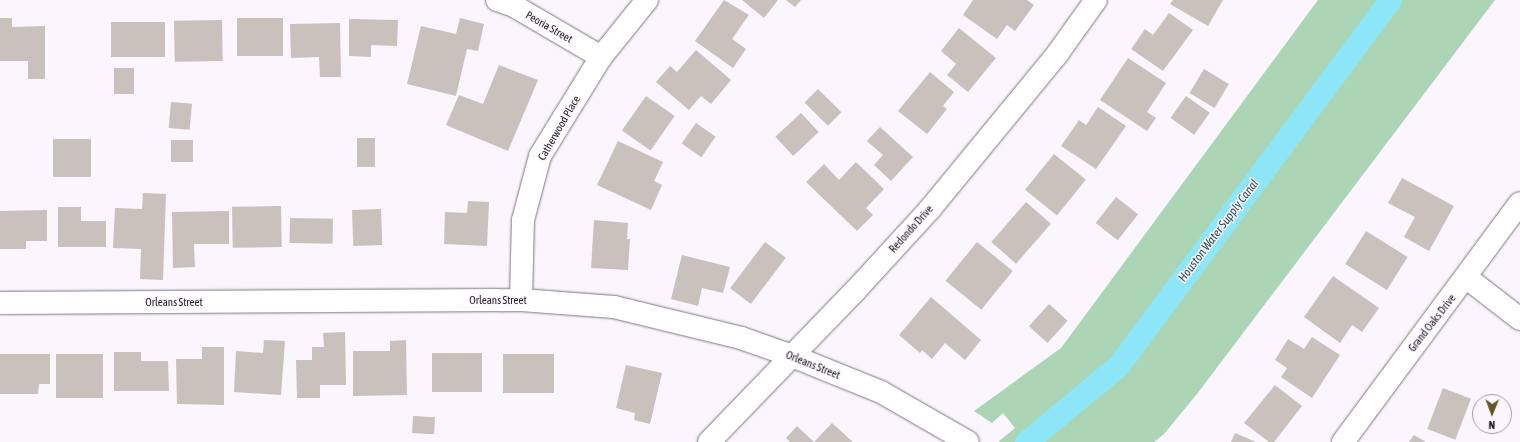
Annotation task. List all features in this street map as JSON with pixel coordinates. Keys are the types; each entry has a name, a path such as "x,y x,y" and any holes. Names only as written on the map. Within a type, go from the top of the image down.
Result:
{"street":[{"name":"Peoria Street","path":"497,0 514,6 601,57"},
{"name":"Catherwood Place","path":"521,300 523,220 540,156 601,57 646,0"},
{"name":"Redondo Drive","path":"709,442 854,292 930,209 1053,59 1096,0"},
{"name":"Grand Oaks Drive","path":"1343,442 1467,278 1520,203"},
{"path":"1467,278 1520,319"},
{"name":"Orleans Street","path":"0,303 521,300 614,307 741,338 792,356 881,392 968,442"}],"green space":[{"path":"1318,0 1495,0 1197,394 1164,434 1154,442 998,442 1015,428 1003,413 992,423 974,411 1061,348"}],"building":[{"path":"724,0 749,15 732,39 746,49 733,68 695,41"},
{"path":"742,0 778,0 764,18"},
{"path":"786,0 801,0 795,7"},
{"path":"973,0 1027,0 1034,5 1015,31 1007,25 997,39 963,15"},
{"path":"1173,0 1223,0 1208,26 1170,4"},
{"path":"1169,13 1193,30 1163,71 1131,49 1145,29 1153,35"},
{"path":"0,18 12,18 12,27 45,26 45,79 28,79 28,61 0,61"},
{"path":"237,18 283,18 283,56 237,56"},
{"path":"460,18 484,24 478,51 467,49 456,96 407,84 421,26 456,34"},
{"path":"349,19 398,20 397,46 371,45 371,57 349,56"},
{"path":"222,20 223,61 175,62 174,21"},
{"path":"111,22 165,22 165,57 111,57"},
{"path":"340,23 341,77 320,77 319,57 291,58 290,24"},
{"path":"959,28 996,58 968,92 947,75 956,64 941,51"},
{"path":"696,50 731,80 711,104 701,96 689,110 656,82 670,66 677,72"},
{"path":"1128,58 1166,83 1147,112 1156,118 1147,131 1100,100"},
{"path":"499,65 538,80 508,151 446,125 459,95 483,104"},
{"path":"114,68 134,68 134,94 114,94"},
{"path":"1204,69 1229,84 1214,108 1190,93"},
{"path":"930,72 954,92 943,106 947,109 927,134 898,111"},
{"path":"818,89 841,112 828,126 805,102"},
{"path":"646,96 675,116 651,150 622,130"},
{"path":"1186,96 1210,113 1194,135 1171,118"},
{"path":"171,102 192,104 190,130 169,128"},
{"path":"1098,107 1126,126 1096,169 1061,146 1079,120 1086,125"},
{"path":"801,113 819,132 793,156 775,137"},
{"path":"696,123 716,137 701,157 682,143"},
{"path":"880,127 913,157 891,181 874,165 883,155 867,141"},
{"path":"357,138 375,138 375,167 357,167"},
{"path":"53,139 91,139 91,177 53,177"},
{"path":"171,140 193,140 193,162 171,162"},
{"path":"618,141 663,162 654,181 662,185 651,210 597,185"},
{"path":"1054,154 1086,180 1057,216 1025,190"},
{"path":"856,162 884,189 866,208 873,215 857,231 806,182 824,164 839,180"},
{"path":"1402,178 1454,206 1429,251 1404,237 1415,217 1388,203"},
{"path":"143,193 166,194 163,280 140,279 141,249 113,248 115,208 142,209"},
{"path":"1116,197 1138,214 1118,240 1096,223"},
{"path":"468,201 489,202 487,246 444,244 445,212 467,213"},
{"path":"1026,202 1051,224 1016,264 991,242"},
{"path":"281,206 282,247 233,248 232,207"},
{"path":"58,207 81,207 81,221 106,221 106,247 58,247"},
{"path":"381,209 382,245 353,246 352,210"},
{"path":"47,210 47,241 26,241 26,249 0,249 0,211"},
{"path":"229,211 229,244 194,244 195,267 173,268 172,212"},
{"path":"290,218 333,219 333,244 290,243"},
{"path":"594,220 628,223 627,239 630,239 628,270 591,268"},
{"path":"1366,231 1408,257 1387,290 1345,264"},
{"path":"765,242 786,258 751,304 730,288"},
{"path":"977,242 1013,271 981,310 946,281"},
{"path":"682,255 730,267 723,293 702,288 698,306 671,299"},
{"path":"1333,276 1379,308 1362,332 1352,325 1340,343 1304,317"},
{"path":"931,297 981,340 965,360 945,343 932,359 922,350 920,353 899,335"},
{"path":"1049,304 1068,321 1048,343 1029,326"},
{"path":"345,332 346,385 320,385 320,398 297,398 296,360 312,360 312,347 324,347 323,333"},
{"path":"1312,337 1340,355 1312,398 1281,377 1287,368 1275,360 1288,339 1304,349"},
{"path":"264,340 285,341 281,395 234,392 236,351 263,353"},
{"path":"406,340 407,395 353,396 353,351 390,351 390,341"},
{"path":"202,347 224,347 224,405 177,404 176,359 202,359"},
{"path":"114,352 141,352 141,361 168,361 169,391 114,391"},
{"path":"432,353 482,353 482,392 432,392"},
{"path":"0,354 50,354 50,384 39,384 38,394 0,394"},
{"path":"56,354 103,354 103,398 56,398"},
{"path":"503,354 554,354 554,393 503,393"},
{"path":"626,365 662,373 650,424 634,420 635,413 616,408"},
{"path":"1275,385 1302,406 1274,442 1269,442 1244,423"},
{"path":"1443,388 1471,399 1455,440 1427,429"},
{"path":"413,416 435,417 434,434 412,433"},
{"path":"832,423 853,442 814,442"},
{"path":"797,426 814,442 790,442 786,438"},
{"path":"1235,433 1256,442 1231,442"},
{"path":"1414,435 1426,442 1409,442"}],"waterway":[{"name":"Houston Water Supply Canal","path":"1026,442 1118,366 1390,0"}]}
